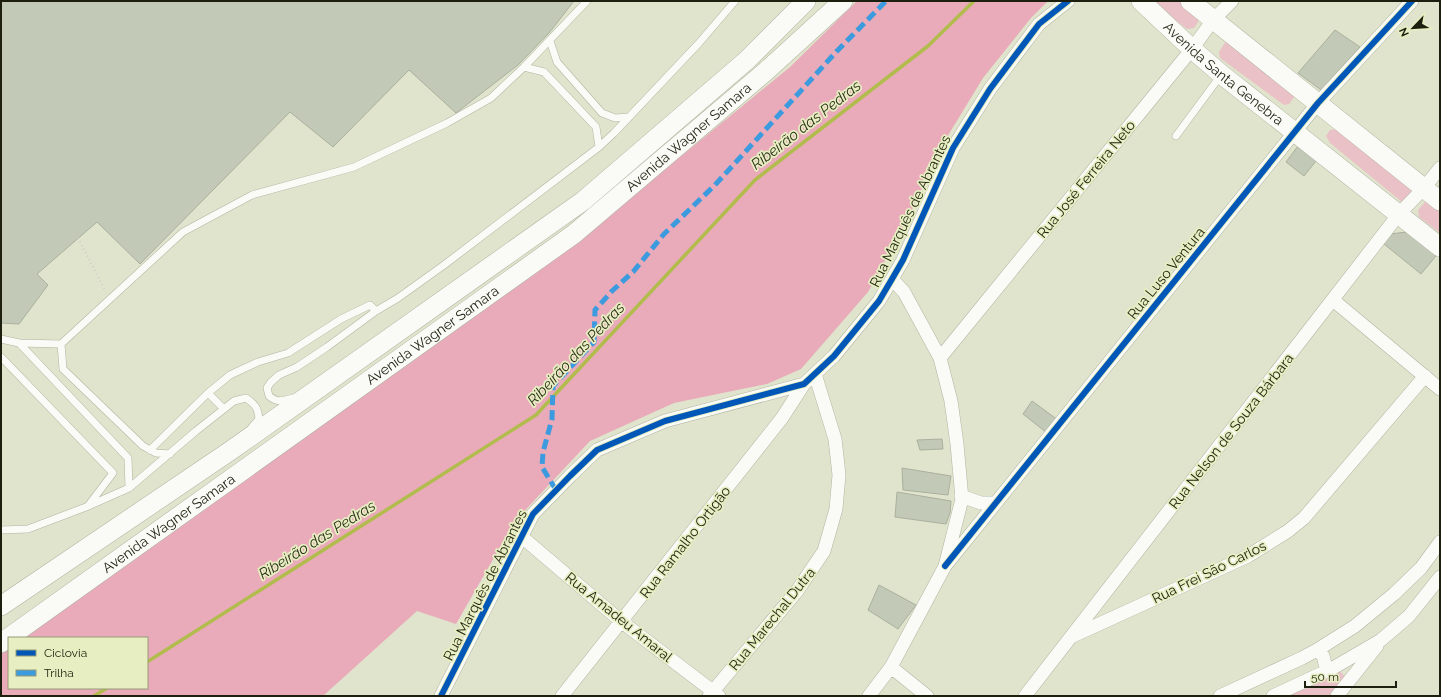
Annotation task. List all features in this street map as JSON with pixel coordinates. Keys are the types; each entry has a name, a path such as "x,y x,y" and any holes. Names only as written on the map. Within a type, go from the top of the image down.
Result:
{"main road":[{"name":"Avenida Wagner Samara","path":"1,606 230,451 583,200 747,60 806,1"},
{"name":"Avenida Wagner Samara","path":"9,637 574,234 765,72 843,1"},
{"name":"Avenida Santa Genebra","path":"1141,1 1192,50 1221,74 1440,247"},
{"path":"1190,1 1440,201"}],"street":[{"name":"Rua Marquês de Abrantes","path":"441,696 533,514 597,450 665,420 804,384 834,356 879,301 892,279 903,260 953,148 990,89 1040,24 1068,1"},
{"name":"Rua José Ferreira Neto","path":"940,358 1192,50 1213,20 1232,1"},
{"name":"Rua Luso Ventura","path":"945,566 1318,103 1412,1"},
{"name":"Rua Nelson de Souza Bárbara","path":"1025,696 1333,300 1398,214 1424,188 1440,168"},
{"path":"869,696 891,667 945,566 962,496 951,401 940,358 904,292 892,279"},
{"path":"1333,300 1440,389"},
{"name":"Rua Marechal Dutra","path":"713,694 797,591 824,551 836,509 840,475 835,439 815,374"},
{"name":"Rua Frei São Carlos","path":"1071,637 1248,556 1288,531 1304,518 1425,376"},
{"name":"Rua Ramalho Ortigão","path":"562,696 782,418 804,384"},
{"path":"962,496 981,503 995,504"},
{"name":"Rua Amadeu Amaral","path":"522,536 622,622 713,694"},
{"path":"1220,696 1275,672 1317,650 1355,626 1394,594 1421,568 1440,542"},
{"path":"1336,696 1381,640 1409,616 1439,582 1421,568"},
{"path":"1275,672 1273,681 1278,694 1327,670 1381,640"},
{"path":"1317,650 1323,656 1327,670"},
{"path":"891,667 927,696"}],"lane":[{"path":"1,339 19,343 61,344 183,232 252,195 354,167 440,126 491,98 550,41 587,1"},
{"path":"314,391 284,401 275,401 268,396 267,388 279,375 297,367 327,347 376,311 398,298 444,265 599,147 699,43 735,1"},
{"path":"550,41 557,62 602,113 615,118 629,117"},
{"path":"524,67 544,72 596,127 599,147"},
{"path":"1176,136 1221,74"},
{"path":"150,450 208,393 230,375 258,362 288,353 341,319 370,305 376,311"},
{"path":"19,343 128,458 129,488"},
{"path":"61,344 63,369 143,446 156,453 170,454"},
{"path":"1,357 113,473 86,507"},
{"path":"208,393 224,409"},
{"path":"1,530 28,529 86,507 129,488 234,401 246,398 254,403 259,419 230,451"}],"path":[{"path":"78,238 110,299"}],"shaded area":[{"path":"857,1 1048,1 1031,18 983,78 944,142 907,220 868,292 801,369 767,384 674,403 590,441 515,521 456,624 417,611 323,696 1,696 1,649 8,644 8,689 148,689 148,637 17,637 574,244 790,67"},
{"path":"1151,1 1183,1 1200,13 1198,22 1194,28 1187,29"},
{"path":"1226,41 1295,96 1289,104 1284,105 1220,58 1219,52"},
{"path":"1338,129 1416,192 1402,202 1330,143 1326,136 1330,130"},
{"path":"1426,201 1440,208 1440,233 1419,217 1418,210"},
{"path":"1338,670 1345,676 1330,696 1289,695"}],"building":[{"path":"1,1 574,1 549,33 518,65 456,113 409,70 333,147 290,112 140,264 97,222 37,274 48,285 19,324 1,323"},
{"path":"1335,30 1360,47 1321,90 1298,73"},
{"path":"1301,142 1320,156 1304,176 1286,162"},
{"path":"1407,232 1436,256 1421,274 1384,244 1390,234"},
{"path":"1032,401 1058,420 1047,433 1023,414"},
{"path":"942,439 943,449 920,450 917,440"},
{"path":"902,468 951,476 948,495 903,490"},
{"path":"897,492 951,501 950,513 946,524 895,517"},
{"path":"879,585 916,605 898,629 868,610"}],"waterway":[{"name":"Ribeirão das Pedras","path":"148,661 536,415 755,180 928,46 974,1"},
{"name":"Ribeirão das Pedras","path":"94,696 105,689"}],"marked path":[{"path":"556,490 542,467 543,452 552,419 553,386 594,342 595,310 612,291 633,272 664,234 715,185 837,51 886,1"}],"cycle path":[{"path":"441,696 533,514 597,450 665,421 804,384 834,356 879,301 892,279 903,260 953,148 990,89 1039,24 1068,1"},
{"path":"945,566 1318,103 1412,1"}]}
